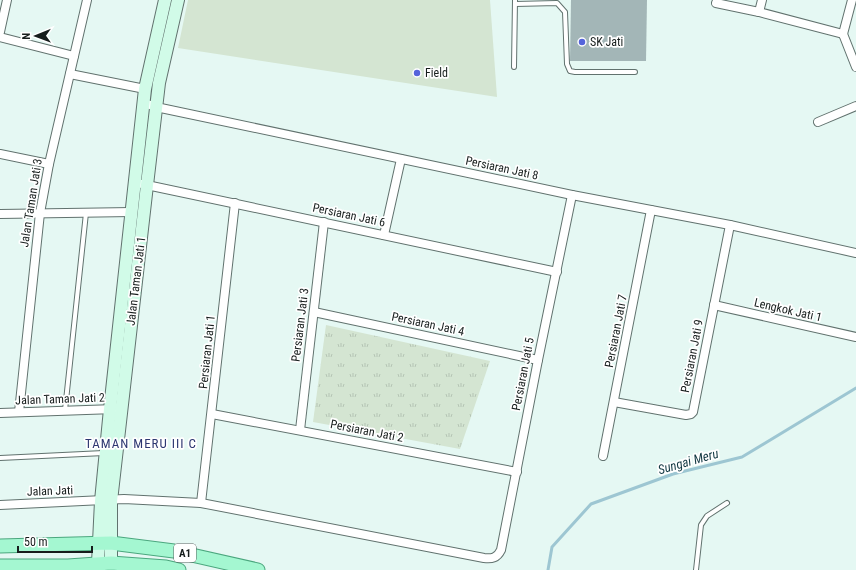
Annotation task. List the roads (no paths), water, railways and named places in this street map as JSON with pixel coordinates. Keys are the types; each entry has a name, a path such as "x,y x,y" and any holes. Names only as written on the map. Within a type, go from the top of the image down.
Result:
{"main road":[{"name":"A1","path":"0,546 105,543 174,551 258,570"},
{"name":"A1","path":"0,566 68,566 105,563 166,567 179,570"}],"street":[{"path":"0,32 7,0"},
{"name":"Jalan Taman Jati 3","path":"19,412 40,213 48,164 88,0"},
{"name":"Jalan Taman Jati 1","path":"106,501 132,212 141,184 145,89 166,0"},
{"name":"Jalan Taman Jati 1","path":"105,563 106,453 115,409 141,184 159,84 178,0"},
{"path":"759,12 762,0"},
{"path":"852,0 843,34 856,67"},
{"path":"716,2 843,34"},
{"path":"0,37 74,56"},
{"path":"70,74 145,89"},
{"name":"Persiaran Jati 8","path":"144,103 156,107 400,159 572,195 730,225 856,253"},
{"path":"818,122 856,106"},
{"path":"0,154 48,164"},
{"path":"384,235 400,159"},
{"name":"Persiaran Jati 6","path":"141,184 557,272"},
{"name":"Persiaran Jati 5","path":"496,557 502,550 538,360 572,195"},
{"name":"Persiaran Jati 1","path":"201,503 235,203"},
{"name":"Persiaran Jati 7","path":"603,456 652,210"},
{"path":"0,214 132,212"},
{"name":"Persiaran Jati 3","path":"300,430 324,222"},
{"name":"Persiaran Jati 9","path":"614,402 686,415 691,414 694,407 730,225"},
{"name":"Lengkok Jati 1","path":"714,305 856,337"},
{"name":"Persiaran Jati 4","path":"314,312 538,360"},
{"name":"Jalan Taman Jati 2","path":"0,413 115,409"},
{"name":"Persiaran Jati 2","path":"212,414 517,472"},
{"name":"Jalan Jati","path":"0,505 124,499 201,503 484,558 496,557"}],"lane":[{"path":"514,67 515,2 557,3 564,12 567,64 570,71 635,72"},
{"path":"65,411 86,213"},
{"path":"0,458 106,453"},
{"path":"696,570 701,525 707,516 727,503"}],"waterway":[{"name":"Sungai Meru","path":"548,570 552,547 591,504 673,474 742,457 856,388"}],"place":[{"name":"SK Jati","path":"582,42"},
{"name":"Field","path":"417,73"}],"district":[{"name":"TAMAN MERU III C","path":"141,443"}]}
